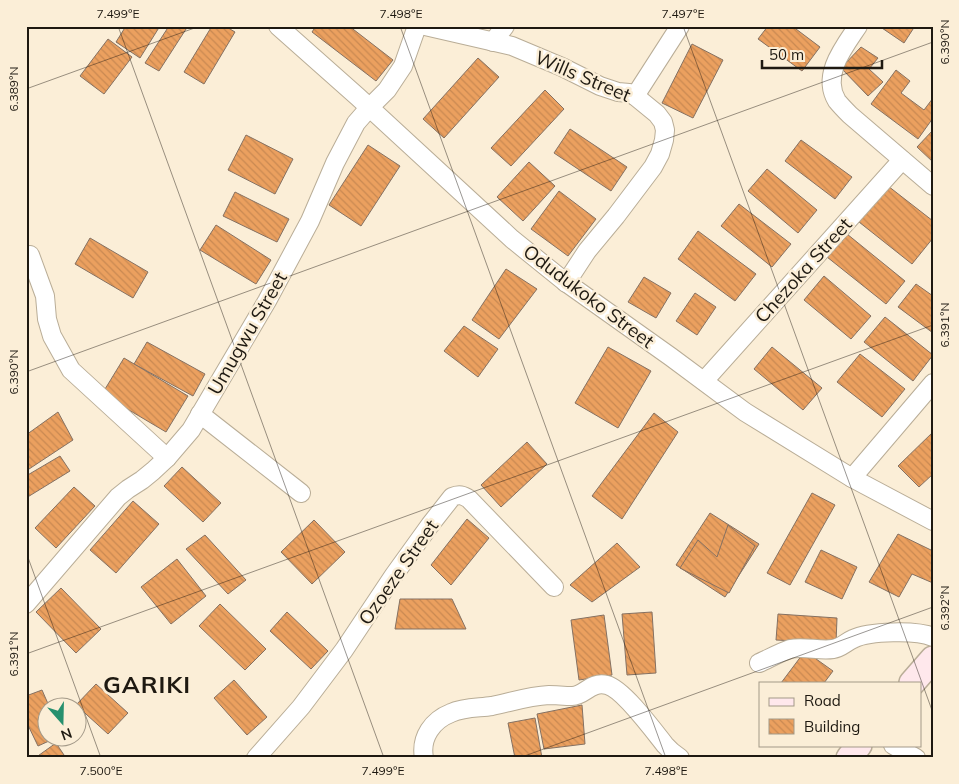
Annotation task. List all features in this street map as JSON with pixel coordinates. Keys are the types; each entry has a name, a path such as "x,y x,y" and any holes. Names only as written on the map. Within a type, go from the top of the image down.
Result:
{"street":[{"name":"Odudukoko Street","path":"278,26 512,238 566,283 745,412 852,478 933,521"},
{"name":"Umugwu Street","path":"26,604 118,496 142,480 167,458 190,430 267,301 310,221 335,163 356,123 387,90 403,66 417,26"},
{"name":"Wills Street","path":"425,26 512,46 562,67 600,86 618,92 629,93 657,114 663,122 665,130 660,154 653,167 588,251 566,283"},
{"path":"493,42 505,26"},
{"path":"635,96 680,26"},
{"path":"858,26 834,66 832,74 834,95 850,116 933,186"},
{"name":"Chezoka Street","path":"704,381 902,160"},
{"path":"30,255 45,296 47,318 52,336 71,370 167,458"},
{"path":"852,478 933,383"},
{"path":"200,414 301,493"},
{"name":"Ozoeze Street","path":"256,758 301,707 344,650 394,575 452,497 463,495 469,499 554,587"},
{"path":"759,663 791,649 833,649 844,645 852,639 869,634 901,632 933,637"},
{"path":"913,682 933,659"},
{"path":"424,758 423,752 430,727 451,713 537,696 579,695 590,687 598,685 607,685 621,693 668,748 680,758"},
{"path":"849,758 859,746"},
{"path":"895,746 916,758"}],"building":[{"path":"126,26 160,26 140,58 116,42"},
{"path":"169,26 188,26 159,71 145,63"},
{"path":"212,26 225,26 235,32 204,84 184,72"},
{"path":"316,26 349,26 393,60 376,81 312,32"},
{"path":"768,26 792,26 820,47 802,71 758,39"},
{"path":"879,26 915,26 904,43"},
{"path":"108,39 132,57 104,94 80,76"},
{"path":"692,44 723,60 693,118 662,103"},
{"path":"861,47 878,58 869,69 883,82 868,96 841,68"},
{"path":"478,58 499,77 444,138 423,119"},
{"path":"896,70 910,81 901,93 924,110 933,98 933,118 918,139 871,104"},
{"path":"545,90 564,109 511,166 491,148"},
{"path":"570,129 627,167 611,191 554,153"},
{"path":"933,130 933,162 917,147"},
{"path":"246,135 293,159 275,194 228,170"},
{"path":"801,140 852,177 835,199 785,161"},
{"path":"368,145 400,166 361,226 329,205"},
{"path":"529,162 555,186 523,221 497,197"},
{"path":"767,169 817,210 798,233 748,191"},
{"path":"888,186 933,221 933,238 912,264 859,222"},
{"path":"559,191 596,219 568,256 531,229"},
{"path":"235,192 289,219 277,242 223,216"},
{"path":"739,204 791,244 772,267 721,226"},
{"path":"216,225 271,260 256,284 200,250"},
{"path":"698,231 756,274 735,301 678,259"},
{"path":"847,234 905,281 886,304 827,257"},
{"path":"90,238 148,272 133,298 75,264"},
{"path":"506,269 537,289 499,339 472,320"},
{"path":"824,276 871,316 851,339 804,300"},
{"path":"644,277 671,293 656,318 628,302"},
{"path":"916,284 933,296 933,333 898,307"},
{"path":"695,293 716,307 697,335 676,321"},
{"path":"885,317 933,355 913,381 864,342"},
{"path":"464,326 498,349 478,377 444,351"},
{"path":"147,342 205,374 193,396 134,364"},
{"path":"608,347 651,371 618,428 575,403"},
{"path":"772,347 822,388 803,410 754,369"},
{"path":"860,354 905,389 882,417 837,382"},
{"path":"124,358 188,396 166,432 102,394"},
{"path":"58,412 73,440 26,471 26,435"},
{"path":"654,413 678,432 622,519 592,496"},
{"path":"933,432 933,474 919,487 898,466"},
{"path":"527,442 547,464 501,507 481,485"},
{"path":"60,456 70,471 26,498 26,476"},
{"path":"182,467 221,503 203,522 164,486"},
{"path":"74,487 95,506 56,548 35,528"},
{"path":"812,493 835,505 790,585 767,573"},
{"path":"133,501 159,524 116,573 90,550"},
{"path":"710,513 759,544 725,597 676,565"},
{"path":"467,519 489,538 451,585 431,565"},
{"path":"314,520 345,552 312,584 281,552"},
{"path":"728,525 755,546 729,593 680,568 698,540 717,557"},
{"path":"898,534 933,551 933,583 912,574 899,597 869,582"},
{"path":"205,535 246,580 228,594 186,549"},
{"path":"617,543 640,567 592,602 570,585"},
{"path":"821,550 857,567 842,599 805,582"},
{"path":"177,559 206,596 171,624 141,587"},
{"path":"61,588 101,629 76,653 36,612"},
{"path":"400,599 452,599 466,629 395,629"},
{"path":"220,604 266,649 245,670 199,626"},
{"path":"287,612 328,651 311,669 270,631"},
{"path":"652,612 656,673 627,675 622,614"},
{"path":"778,614 837,618 836,643 776,640"},
{"path":"604,615 612,675 579,680 571,620"},
{"path":"805,651 833,671 825,682 782,682"},
{"path":"234,680 267,717 247,735 214,698"},
{"path":"96,684 128,713 108,734 88,716 88,696 85,696"},
{"path":"42,690 45,696 38,696 38,746 26,721 26,696"},
{"path":"582,705 585,744 544,749 537,714"},
{"path":"535,718 542,758 515,758 508,723"},
{"path":"52,746 58,746 66,758 35,758"}],"district":[{"name":"GARIKI","path":"147,684"}]}
